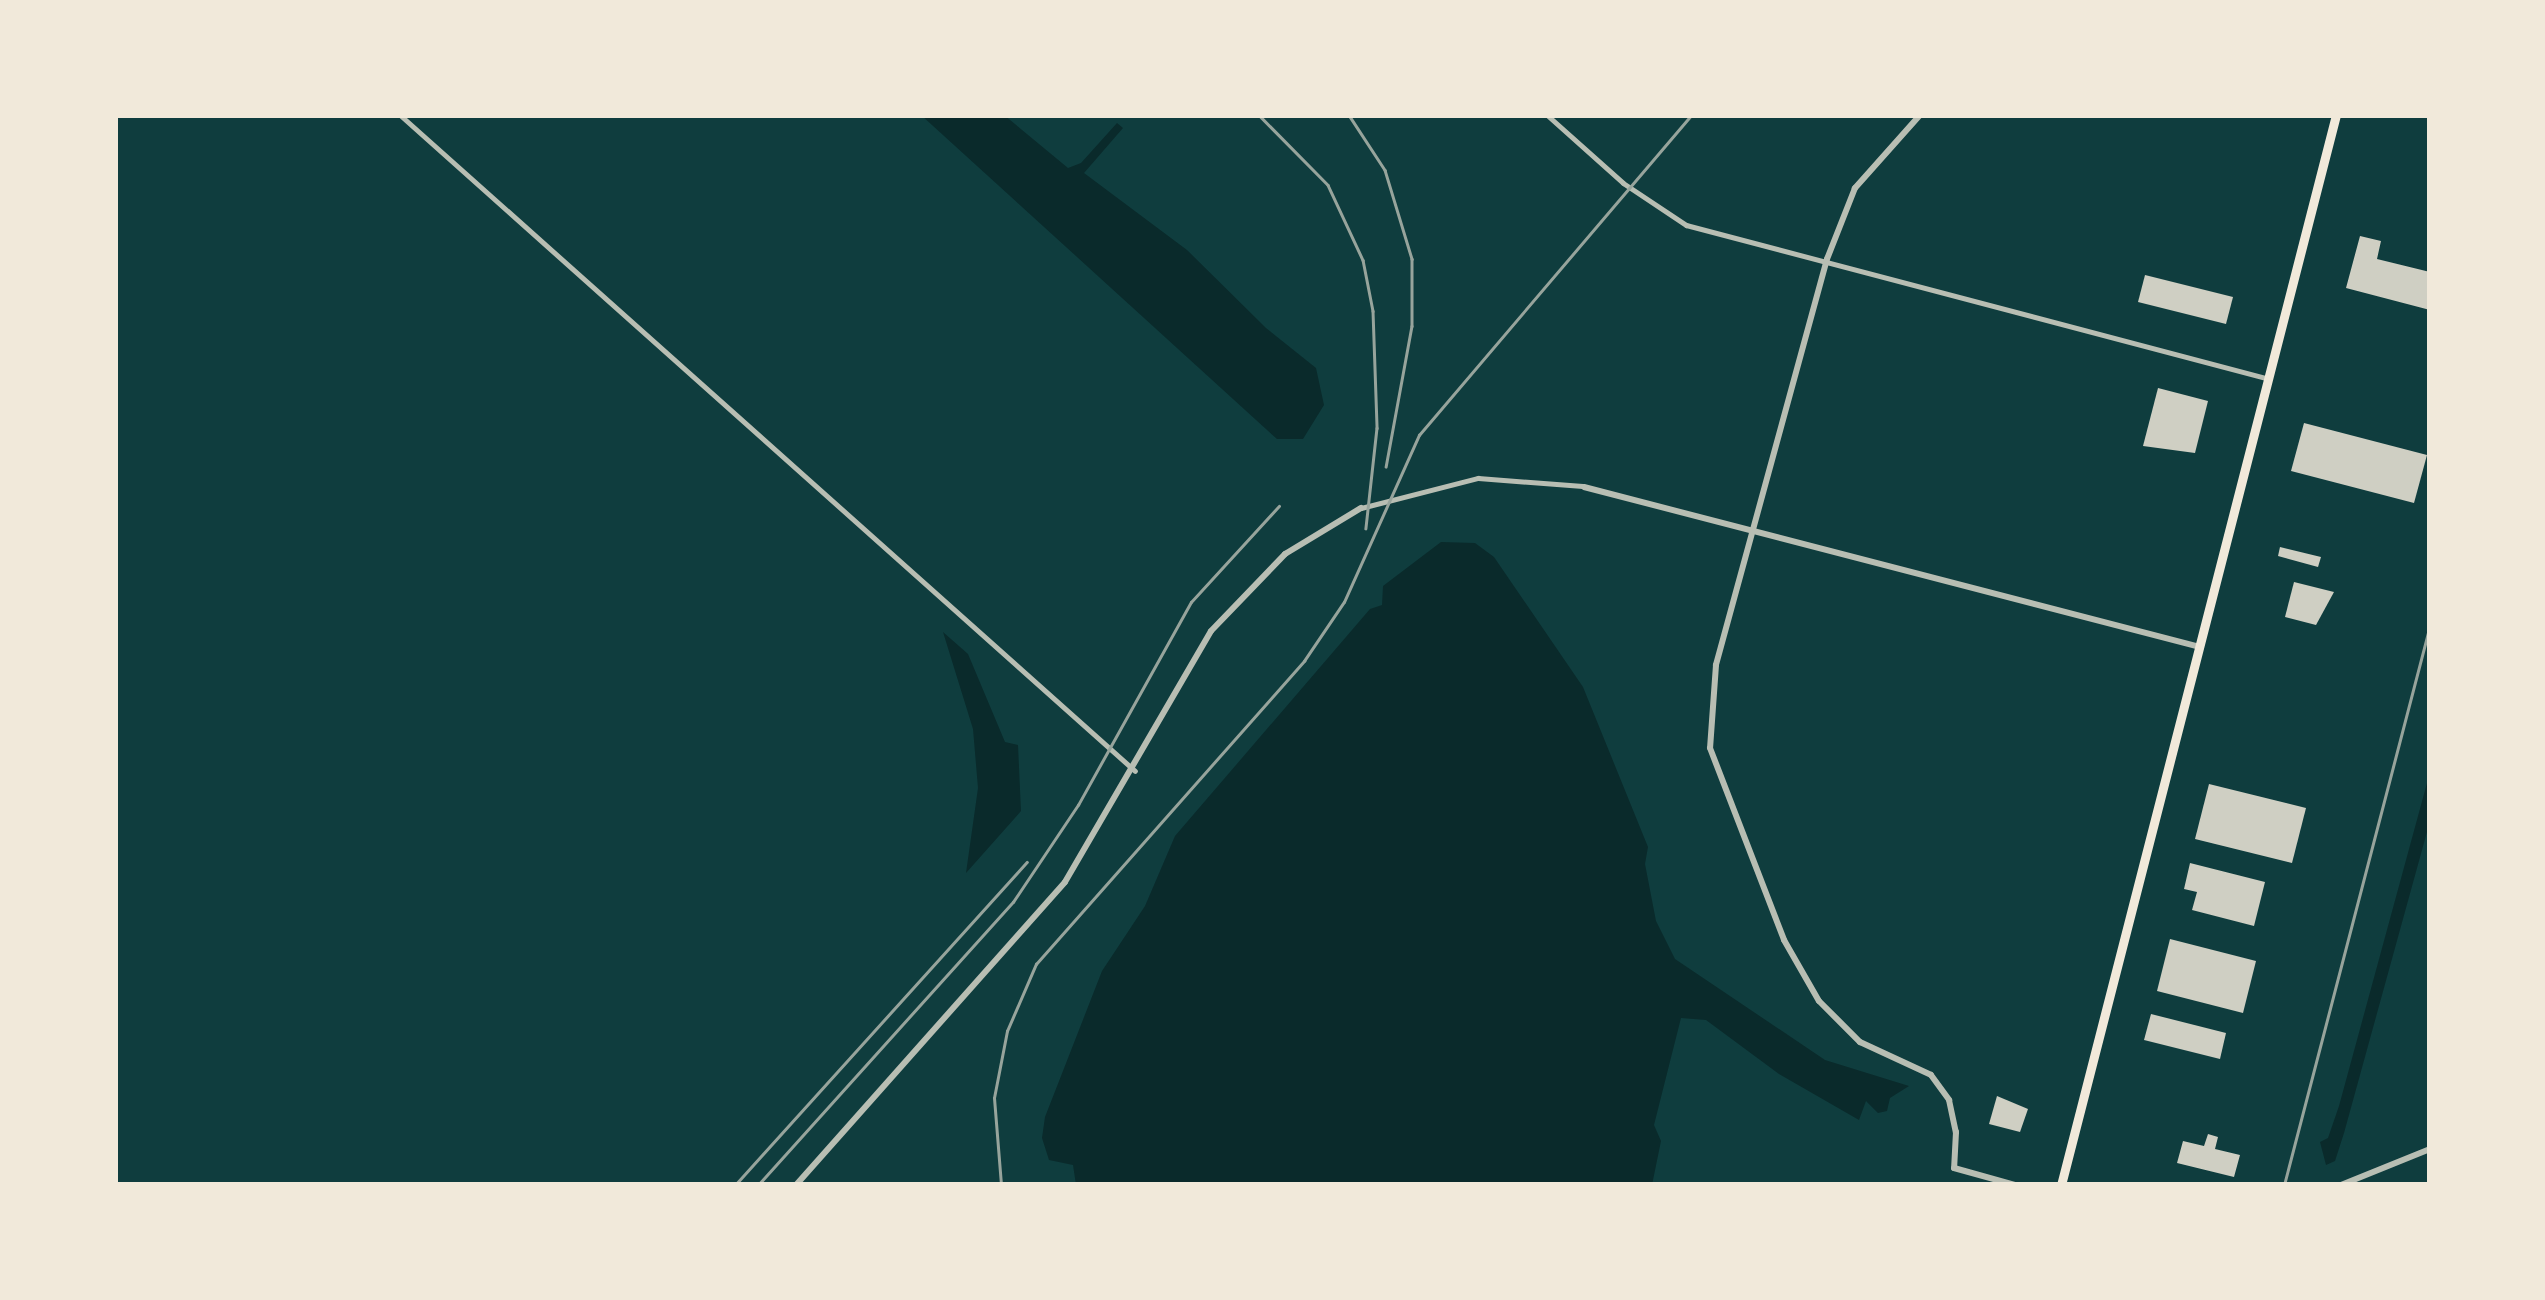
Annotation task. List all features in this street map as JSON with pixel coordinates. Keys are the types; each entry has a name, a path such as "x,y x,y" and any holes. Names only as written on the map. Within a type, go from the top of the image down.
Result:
{"highway":[{"path":"2061,1185 2196,646 2336,115"}],"street":[{"path":"400,115 1134,771"},
{"path":"1546,115 1660,212 1686,224 2266,378"},
{"path":"1920,115 1854,188 1827,259 1753,531 1708,716 1721,790 1784,940 1836,1026 1931,1075 1949,1100 1956,1132 1954,1168 2015,1185"},
{"path":"796,1185 1065,882 1134,771 1211,631 1246,589 1285,554 1361,508 1478,478 1584,486 2196,646"},
{"path":"2341,1185 2430,1149"}],"water":[{"path":"921,115 1004,115 1068,168 1081,163 1117,123 1123,128 1084,173 1187,250 1266,328 1316,368 1324,405 1303,439 1277,439"},
{"path":"1441,542 1475,543 1494,557 1583,687 1648,847 1645,864 1656,921 1675,959 1825,1060 1909,1086 1890,1098 1887,1111 1878,1113 1866,1101 1859,1120 1779,1074 1706,1020 1681,1018 1654,1125 1661,1141 1652,1185 1076,1185 1073,1165 1049,1160 1042,1138 1045,1117 1102,971 1145,906 1175,836 1370,609 1382,605 1383,586"},
{"path":"943,632 968,654 1005,742 1018,745 1021,811 966,873 978,788 973,729"},
{"path":"2430,772 2430,821 2344,1133 2335,1161 2326,1165 2320,1142 2328,1138 2339,1106"}],"building":[{"path":"2360,236 2381,241 2377,259 2430,272 2430,310 2346,288"},
{"path":"2145,275 2233,297 2226,324 2138,302"},
{"path":"2158,388 2208,401 2195,453 2143,446"},
{"path":"2304,423 2427,455 2414,503 2291,471"},
{"path":"2280,547 2321,557 2318,567 2278,556"},
{"path":"2294,582 2334,592 2316,625 2285,617"},
{"path":"2209,784 2306,808 2292,863 2195,839"},
{"path":"2190,863 2265,882 2254,926 2192,910 2197,892 2184,889"},
{"path":"2170,939 2256,961 2243,1013 2157,991"},
{"path":"2151,1014 2226,1033 2220,1059 2144,1040"},
{"path":"1997,1096 2028,1109 2020,1132 1989,1124"},
{"path":"2208,1134 2218,1137 2215,1149 2240,1155 2234,1177 2177,1163 2183,1141 2204,1146"}],"railway":[{"path":"1259,115 1328,185 1363,260 1373,311 1377,428 1366,528"},
{"path":"1349,115 1385,170 1412,259 1412,326 1386,467"},
{"path":"1001,1185 994,1098 1007,1031 1036,964 1304,661 1344,602 1419,435 1691,115"},
{"path":"758,1185 1013,902 1078,805 1191,602 1279,506"},
{"path":"2284,1185 2430,625"},
{"path":"735,1185 1027,862"}]}
